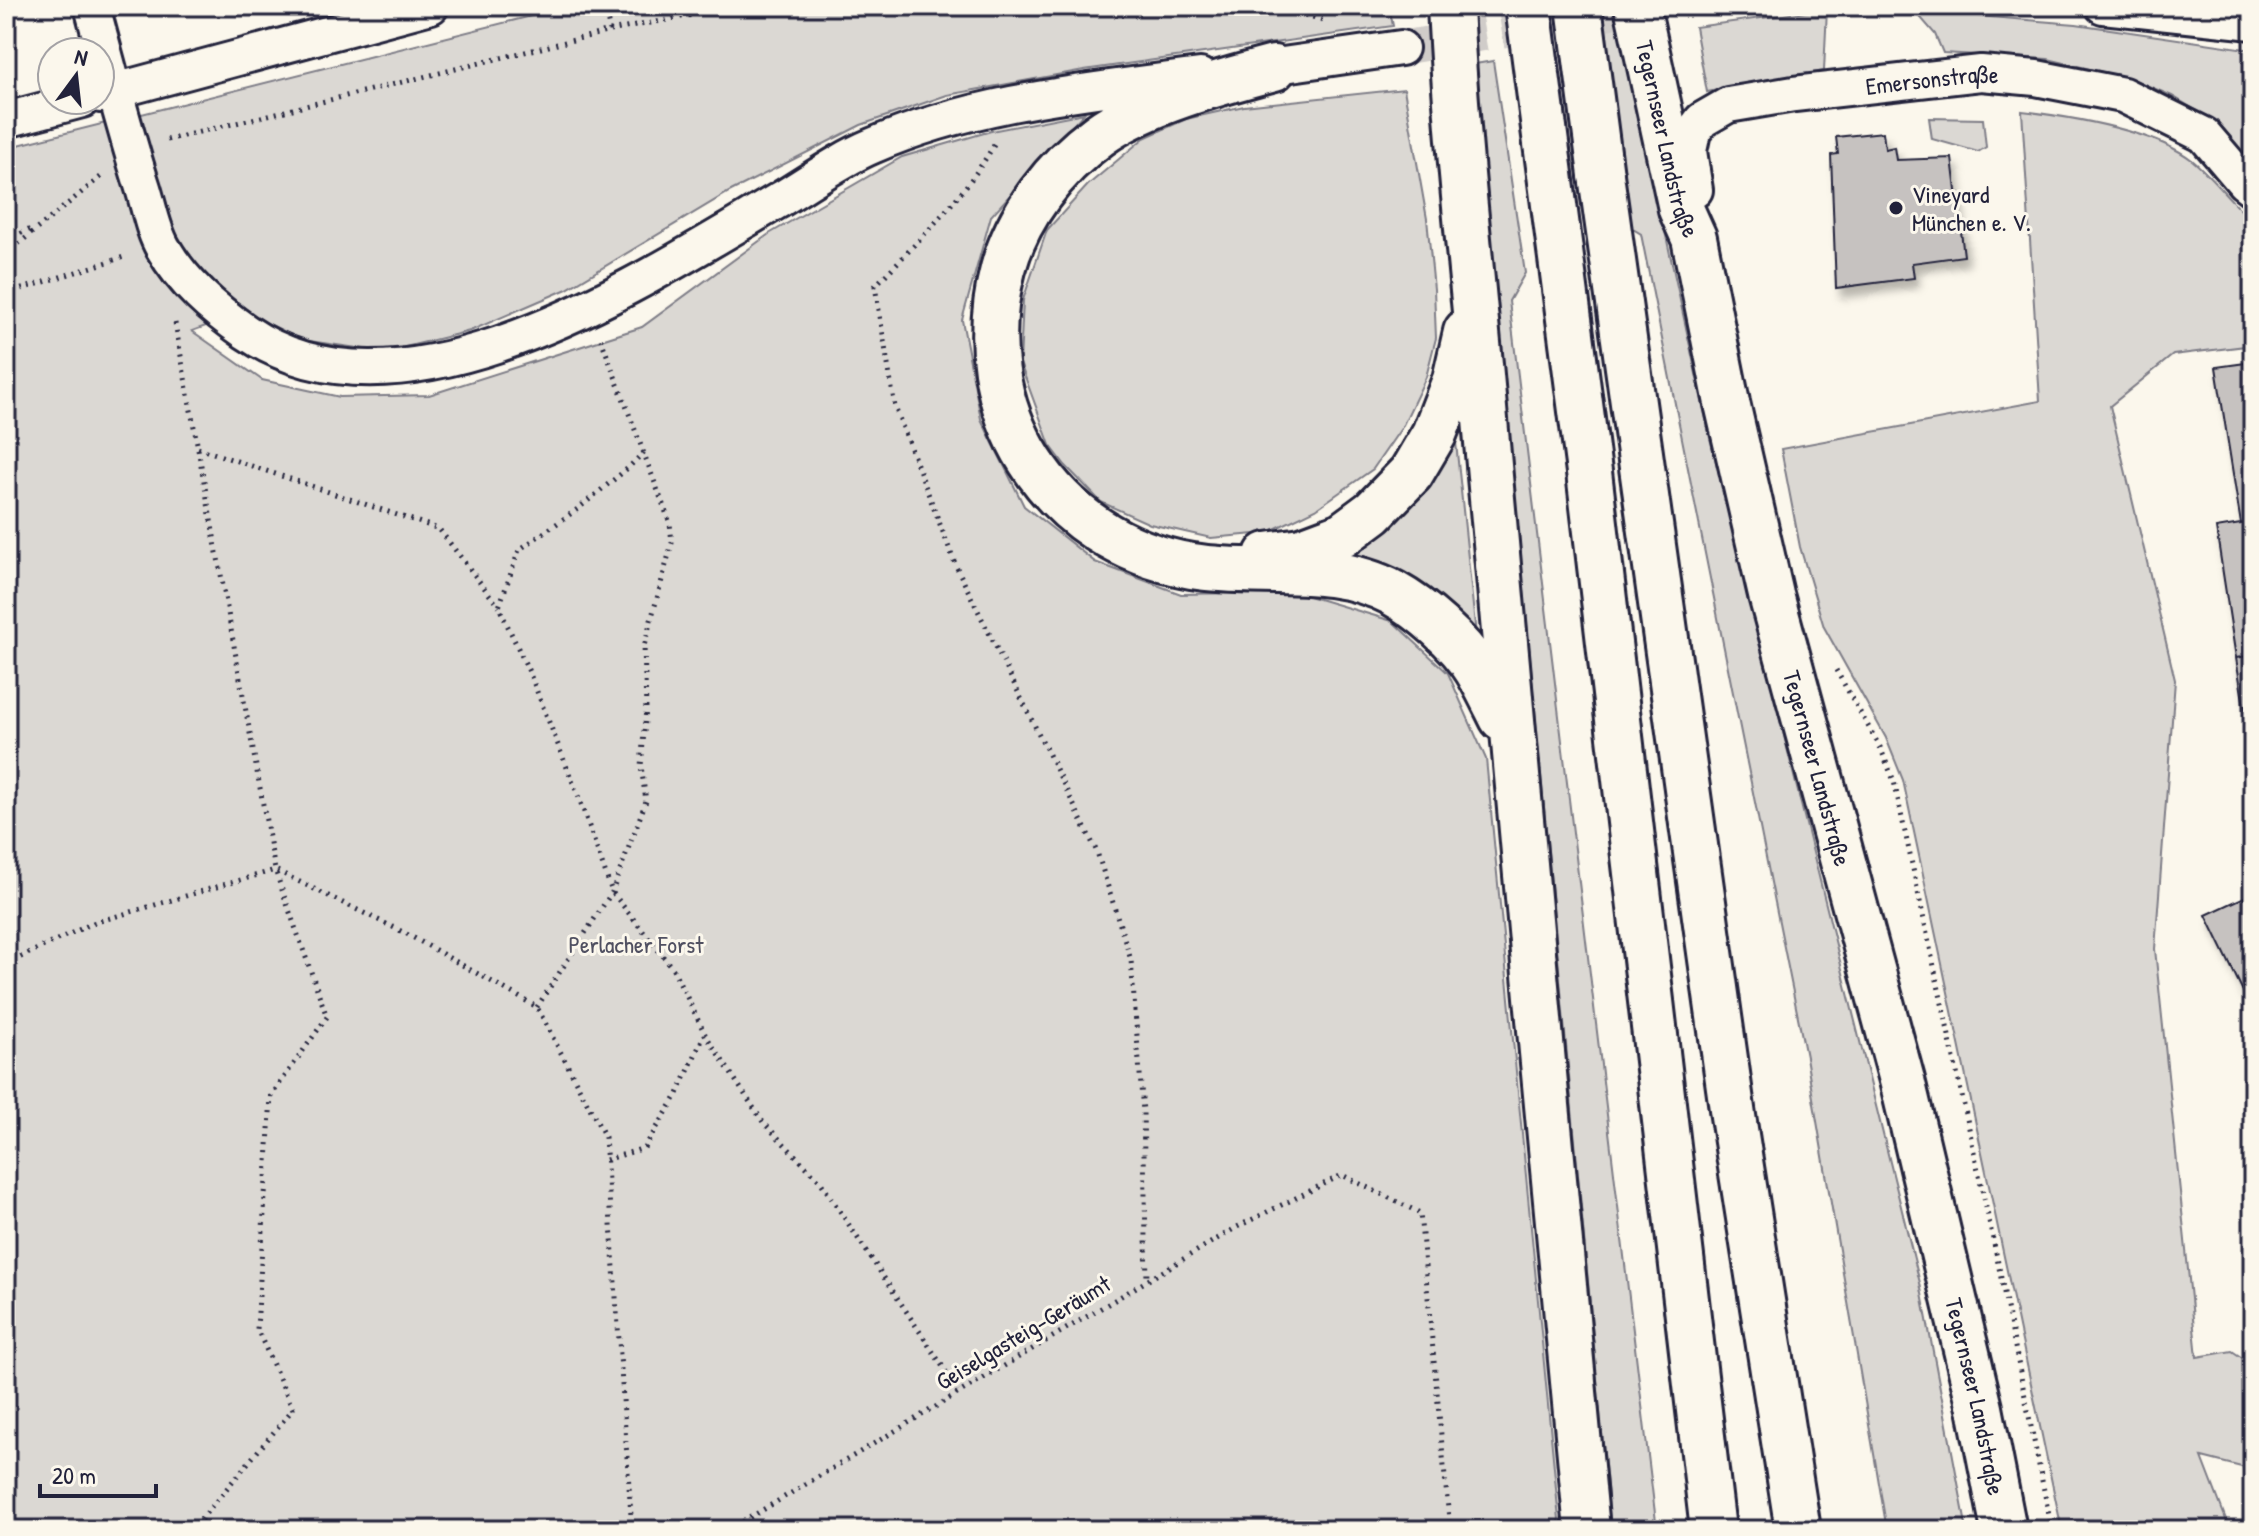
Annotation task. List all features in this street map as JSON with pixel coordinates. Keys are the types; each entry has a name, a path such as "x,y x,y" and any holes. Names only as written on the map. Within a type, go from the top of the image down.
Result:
{"main road":[{"path":"1450,6 1453,79 1475,294 1512,739 1587,1530"},
{"path":"1528,6 1589,472 1713,1530"},
{"path":"1579,6 1733,1116 1798,1530"},
{"name":"Tegernseer Landstraße","path":"1637,6 1681,209 1694,238 1727,403 1771,595 1902,1080 1980,1408 2004,1530"},
{"path":"1274,68 1154,106 1100,134 1055,174 1021,222 1005,259 995,297 992,344 1000,389 1012,428 1036,471 1059,499 1095,529 1142,553 1190,566 1247,572 1315,572 1356,579 1392,592 1428,615 1476,667 1512,739"},
{"path":"1190,566 1302,550 1342,535 1373,512 1411,473 1434,434 1455,380 1475,294"}],"street":[{"path":"92,6 94,36"},
{"path":"116,91 431,6"},
{"path":"2103,6 2253,22"},
{"path":"111,116 132,152 161,246 195,290 221,315 266,346 302,361 351,368 400,367 462,356 589,308 649,277 868,148 920,127 1020,102 1401,48"},
{"name":"Emersonstraße","path":"1694,238 1698,210 1689,151 1693,132 1702,120 1728,105 1794,94 1981,73 2036,78 2123,95 2204,135 2253,189"},
{"path":"6,120 36,112"}],"path":[{"path":"604,6 610,31"},
{"path":"6,254 132,152 186,135 610,31 738,6"},
{"path":"1020,102 983,164 932,227 875,286 895,407 956,566 1097,852 1131,960 1143,1112 1147,1280"},
{"path":"6,240 41,225"},
{"path":"6,294 161,246"},
{"path":"173,308 275,870 327,1017 271,1096 257,1329 293,1409 192,1530"},
{"path":"537,1007 612,892 646,801 641,766 646,709 644,646 672,543 670,523 589,308"},
{"path":"198,448 439,529 499,607 530,674 612,892 673,969 705,1034 763,1122 820,1181 959,1391"},
{"path":"499,607 519,550 579,508 644,452"},
{"path":"1833,664 1880,747 1894,781 1994,1242 2052,1530"},
{"path":"6,964 93,923 275,870 405,933 537,1007 605,1137 632,1530"},
{"path":"606,1160 644,1148 678,1094 705,1034"},
{"name":"Geiselgasteig-Geräumt","path":"729,1530 1237,1227 1342,1175 1420,1213 1450,1530"}],"green space":[{"name":"Perlacher Forst","path":"571,6 1389,6 1393,26 1084,70 947,95 861,125 729,192 567,289 470,331 385,352 302,340 244,312 192,331 262,380 340,397 429,395 642,327 769,234 902,157 991,131 1084,113 991,216 962,320 981,419 1024,506 1095,562 1181,594 1295,592 1392,621 1448,673 1486,759 1560,1530 6,1530 6,148"},
{"path":"1596,6 1616,6 1710,438 1920,1283 1967,1530 1887,1530 1806,1057 1641,234 1623,223"},
{"path":"1827,9 1824,71 1707,92 1695,27"},
{"path":"1915,11 2076,24 2253,50 2253,166 2212,120 2172,96 2132,79 2048,59 1943,53 1935,34"},
{"path":"1493,61 1525,273 1509,301 1657,1530 1611,1530 1475,64"},
{"path":"1404,89 1427,219 1436,338 1426,377 1402,427 1373,469 1316,509 1266,533 1211,538 1150,524 1101,502 1050,445 1020,363 1023,300 1047,230 1088,185 1144,138 1186,119 1244,106"},
{"path":"2022,111 2111,126 2176,150 2200,167 2253,221 2253,345 2173,355 2110,406 2175,680 2155,949 2197,1357 2232,1351 2253,1365 2253,1470 2202,1457 2230,1530 2062,1530 1903,780 1886,738 1824,627 1800,547 1781,449 2040,401"},
{"path":"1929,118 1983,119 1986,147 1978,152 1932,139"},
{"path":"1455,433 1476,635 1332,559"}],"building":[{"name":"Vineyard München e. V.","path":"1883,132 1885,149 1894,147 1896,160 1952,158 1964,256 1912,263 1914,278 1836,288 1831,155 1838,154 1836,137"},
{"path":"2253,362 2253,522 2241,524 2216,367"},
{"path":"2253,522 2253,655 2236,658 2216,528"},
{"path":"2253,655 2253,761 2236,658"},
{"path":"2253,893 2253,1012 2206,915"}],"tunnel":[{"path":"1401,48 1646,6"}],"place":[{"name":"Vineyard München e. V.","path":"1896,208"}]}
